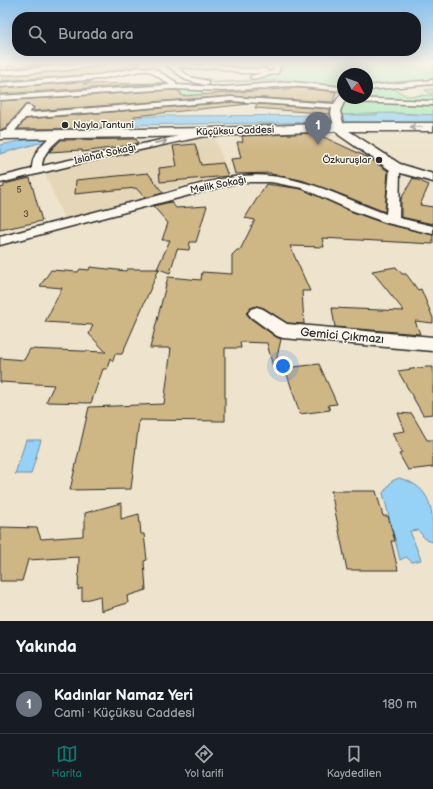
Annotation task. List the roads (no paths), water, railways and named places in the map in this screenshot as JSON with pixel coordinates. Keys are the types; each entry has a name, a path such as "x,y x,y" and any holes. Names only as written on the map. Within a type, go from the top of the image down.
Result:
{"main road":[{"path":"338,120 398,127 433,127"},
{"path":"338,120 367,147 395,166 410,172 433,178"},
{"name":"Küçüksu Caddesi","path":"4,134 212,132 321,128 338,120"},
{"path":"367,147 365,140 368,135 376,131 398,127"}],"street":[{"path":"0,98 93,92"},
{"path":"4,134 40,96"},
{"path":"22,116 231,99 338,120 345,104"},
{"path":"373,100 433,103"},
{"name":"Islahat Sokağı","path":"0,180 104,154 212,132"},
{"path":"37,171 37,161 41,152 60,133"},
{"path":"392,220 395,166"},
{"name":"Melik Sokağı","path":"0,241 184,192 239,179 271,179 305,185 356,207 392,220 433,230"},
{"name":"Gemici Çıkmazı","path":"257,313 283,331 433,344"}],"water":[{"path":"378,113 433,115 433,123 342,122 123,125 78,132 0,154 0,145 30,139 77,123 149,116 377,115"},
{"path":"26,440 41,440 31,474 15,474"},
{"path":"399,478 419,487 425,494 431,510 433,542 426,540 418,530 410,531 421,560 412,562 406,557 400,560 383,493 392,481"}],"place":[{"name":"Nayla Tantuni","path":"65,125"},
{"name":"Kadınlar Namaz Yeri","path":"318,145"},
{"name":"Özkuruşlar","path":"379,160"}]}
